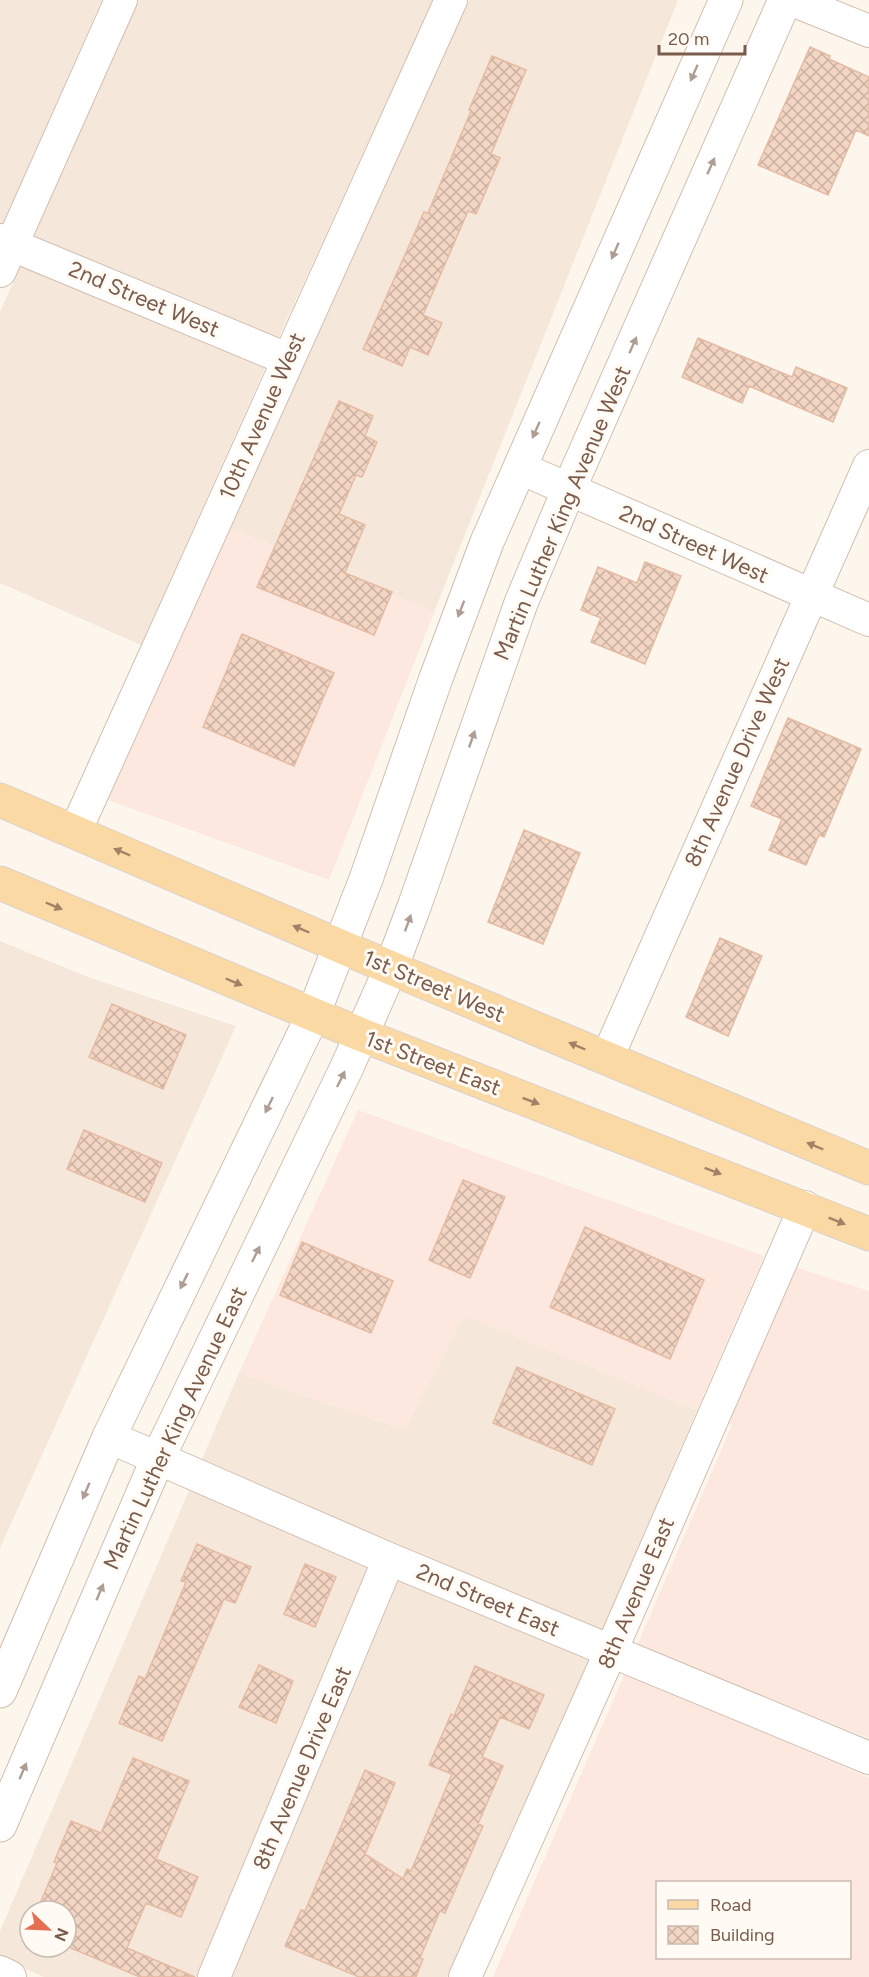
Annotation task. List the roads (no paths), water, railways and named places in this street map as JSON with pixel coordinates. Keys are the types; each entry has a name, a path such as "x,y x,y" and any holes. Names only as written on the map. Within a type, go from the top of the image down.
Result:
{"main road":[{"name":"1st Street West","path":"0,800 391,969 869,1168"},
{"name":"1st Street East","path":"0,883 362,1035 869,1234"}],"street":[{"path":"4,252 120,0"},
{"name":"10th Avenue West","path":"75,832 451,0"},
{"path":"0,1691 109,1437 313,1015 341,947 451,636 487,542 726,0"},
{"name":"Martin Luther King Avenue West","path":"362,1035 391,969 521,603 785,0"},
{"path":"792,0 869,31"},
{"name":"2nd Street West","path":"4,252 287,359"},
{"name":"8th Avenue Drive West","path":"607,1058 869,466"},
{"name":"2nd Street West","path":"520,468 660,527 869,620"},
{"name":"Martin Luther King Avenue East","path":"0,1825 158,1458 362,1035"},
{"name":"8th Avenue East","path":"465,1977 805,1208"},
{"name":"2nd Street East","path":"109,1437 389,1559 869,1758"},
{"name":"8th Avenue Drive East","path":"214,1977 389,1559"},
{"path":"0,1972 10,1977"}]}
